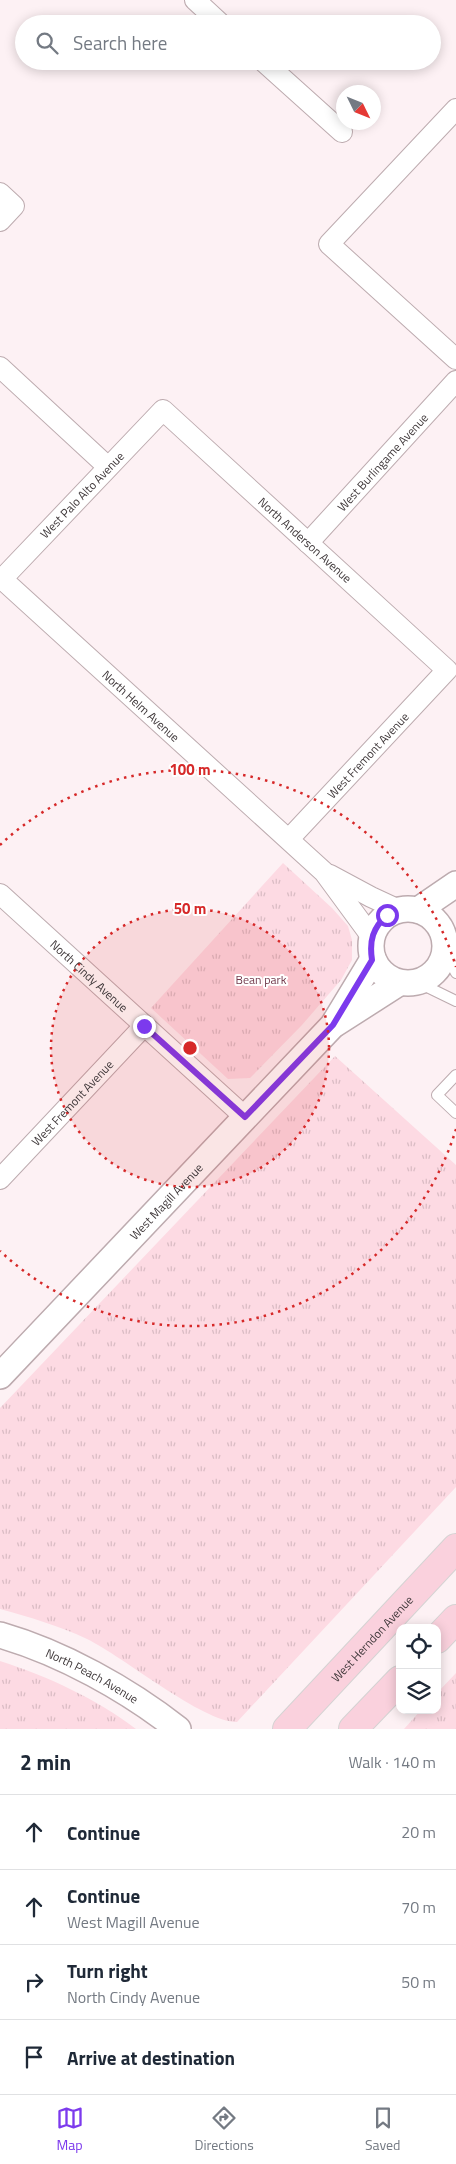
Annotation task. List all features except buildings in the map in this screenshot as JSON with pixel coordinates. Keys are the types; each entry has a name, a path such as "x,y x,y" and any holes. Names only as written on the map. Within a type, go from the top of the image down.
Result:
{"main road":[{"name":"West Herndon Avenue","path":"287,1729 456,1548"},
{"path":"441,1635 456,1619"},
{"path":"354,1729 396,1684"}],"street":[{"path":"273,70 342,132"},
{"path":"456,109 329,244 456,358"},
{"path":"0,221 7,199"},
{"path":"0,367 108,467"},
{"name":"West Burlingame Avenue","path":"308,543 456,381"},
{"name":"West Palo Alto Avenue","path":"2,579 163,410"},
{"name":"North Anderson Avenue","path":"163,410 447,670"},
{"name":"North Helm Avenue","path":"2,579 324,872 372,948"},
{"name":"West Fremont Avenue","path":"289,839 447,670"},
{"name":"North Helm Avenue","path":"324,872 371,897 408,910"},
{"path":"456,884 408,910 387,915 377,924 372,948 383,974 408,983 433,974 449,955 456,918"},
{"name":"North Cindy Avenue","path":"0,894 245,1117"},
{"path":"408,910 431,916 440,927 449,955"},
{"name":"West Magill Avenue","path":"0,1376 333,1025 372,948"},
{"name":"West Magill Avenue","path":"333,1025 408,983"},
{"name":"West Fremont Avenue","path":"0,1179 144,1026"},
{"name":"North Peach Avenue","path":"0,1635 52,1654 104,1680 151,1708 178,1729"}],"lane":[{"path":"408,983 456,1001"},
{"path":"456,1075 437,1095 456,1113"}],"green space":[{"name":"Bean park","path":"283,863 332,908 348,926 352,940 352,960 341,980 302,1025 250,1078 228,1079 151,1008"},
{"path":"335,1056 456,1165 456,1487 237,1722 204,1712 103,1648 77,1634 0,1609 0,1408"},
{"path":"0,1661 71,1689 136,1729 0,1729"},
{"path":"456,1673 456,1729 404,1729 417,1714 441,1714 441,1689"}],"route":[{"path":"144,1026 245,1117 333,1025 372,960 371,936 377,924 387,915"}]}
